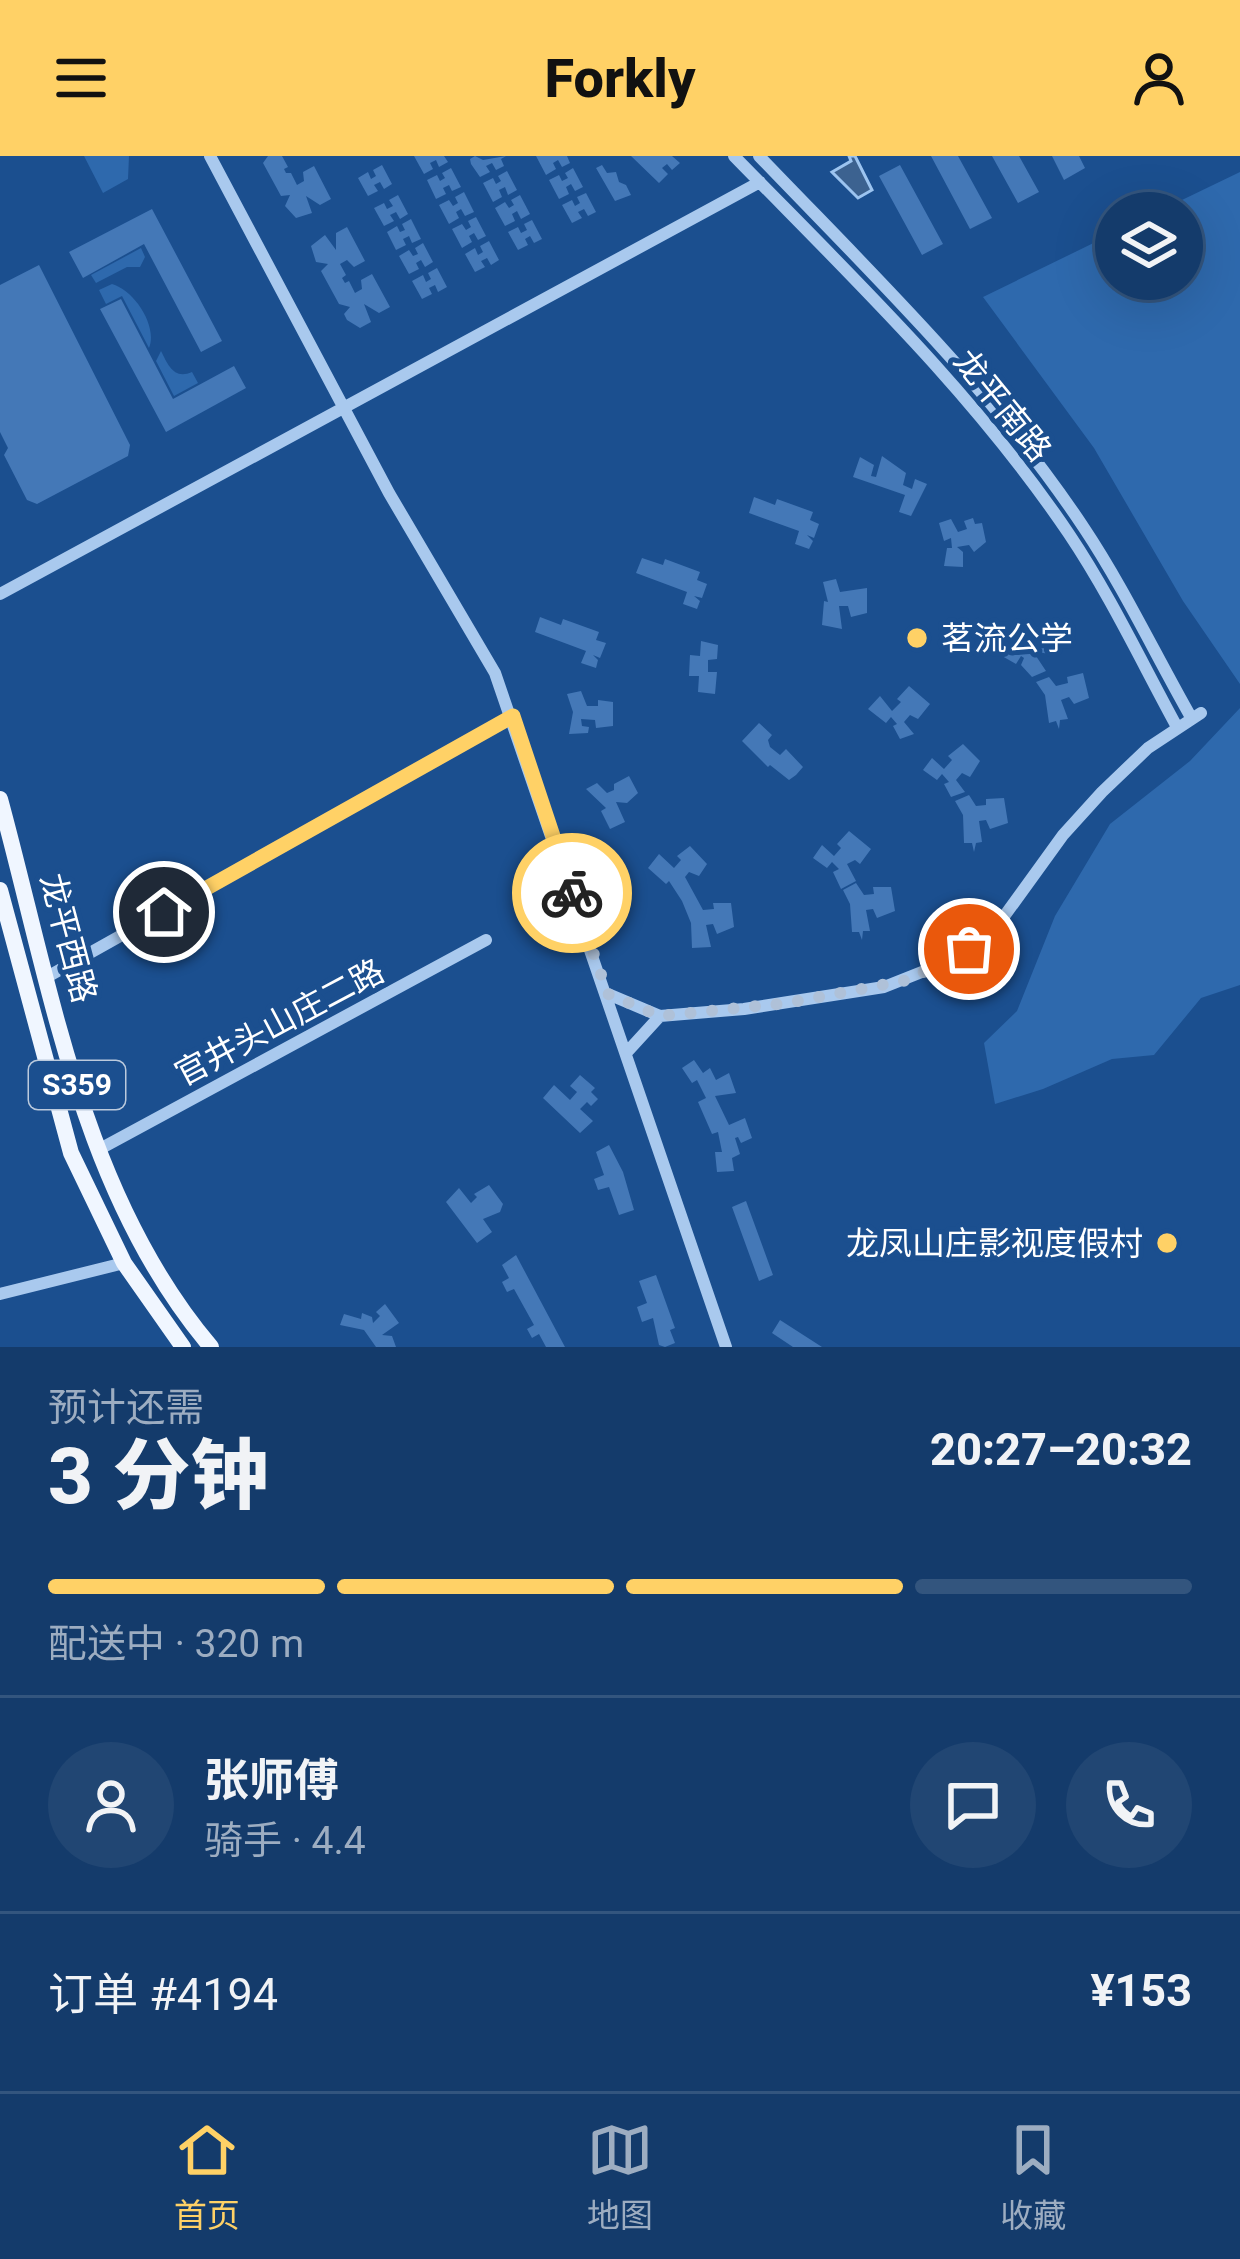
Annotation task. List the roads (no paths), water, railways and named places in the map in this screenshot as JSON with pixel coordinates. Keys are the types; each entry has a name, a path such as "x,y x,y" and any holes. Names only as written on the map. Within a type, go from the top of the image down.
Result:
{"main road":[{"name":"龙平西路","path":"0,799 98,1150 150,1259 211,1347"},
{"name":"龙平西路","path":"0,890 71,1153 124,1263 183,1347"}],"street":[{"path":"210,156 389,493 486,652 513,716 726,1347"},
{"name":"龙平南路","path":"734,156 944,371 1071,537 1178,727 1196,716 1085,530 1022,443 956,360 759,156"},
{"path":"0,594 760,182"},
{"path":"47,977 513,716"},
{"path":"608,994 660,1016 859,992 908,980 952,960 1000,922 1102,792 1178,727"},
{"name":"官井头山庄二路","path":"98,1150 486,940"},
{"path":"628,1051 660,1016"},
{"path":"0,1294 124,1263"}],"place":[{"name":"茗流公学","path":"917,638"},
{"name":"龙凤山庄影视度假村","path":"1167,1243"}]}
